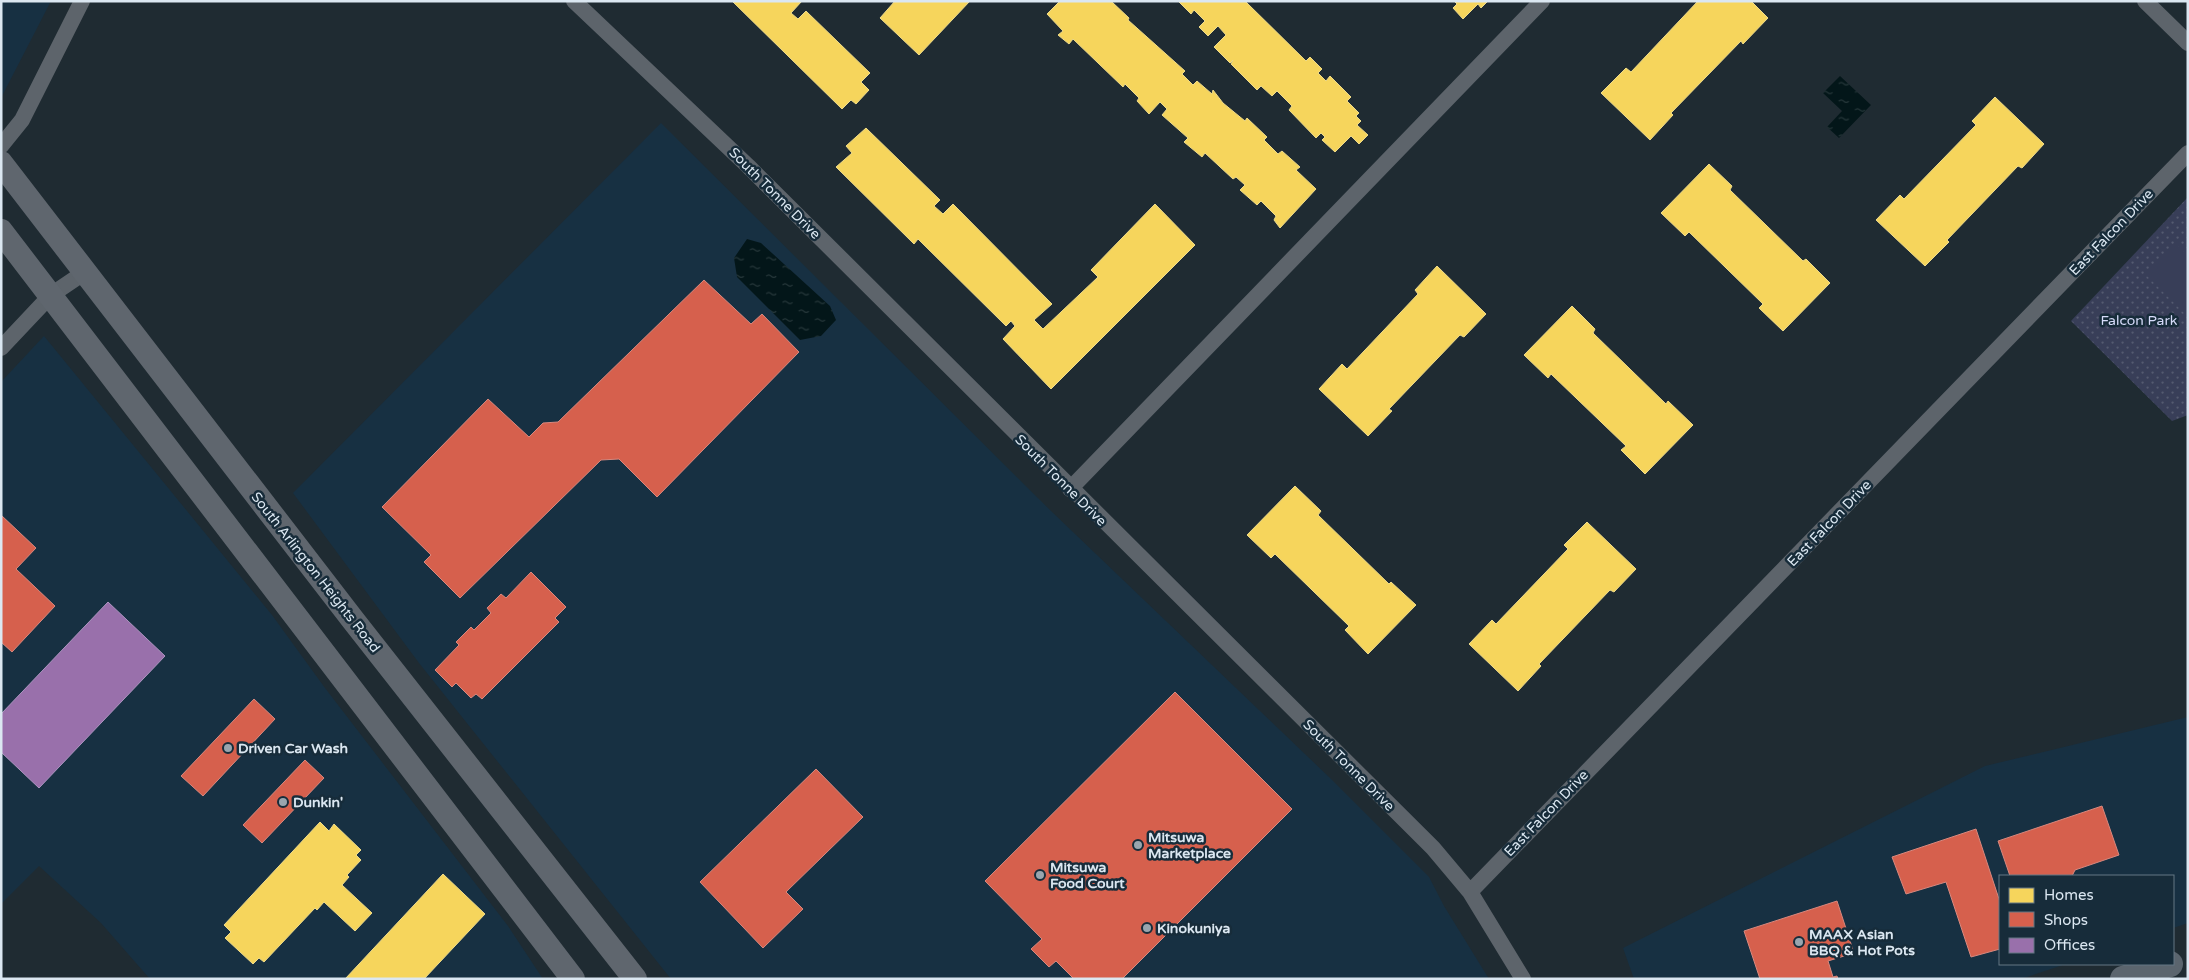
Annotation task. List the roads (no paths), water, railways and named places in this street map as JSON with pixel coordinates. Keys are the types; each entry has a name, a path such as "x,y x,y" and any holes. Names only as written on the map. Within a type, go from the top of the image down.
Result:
{"main road":[{"name":"South Arlington Heights Road","path":"1,163 353,620 635,979"},
{"path":"1,231 573,979"},
{"path":"2174,962 2188,958"},
{"path":"2123,979 2165,965"}],"street":[{"path":"1,146 22,120 82,1"},
{"name":"South Tonne Drive","path":"574,1 748,166 1070,489 1433,848 1470,892 1524,979"},
{"path":"1070,489 1542,1"},
{"path":"2146,1 2188,43"},
{"name":"East Falcon Drive","path":"1470,892 2188,153"},
{"path":"1,348 51,295 85,272"}],"water":[{"path":"1840,76 1871,105 1839,138 1827,127 1842,111 1823,93"},
{"path":"747,239 761,243 830,306 836,320 821,336 800,340 737,277 734,258"}],"place":[{"name":"Driven Car Wash","path":"228,748"},
{"name":"Dunkin'","path":"283,802"},
{"name":"Mitsuwa Marketplace","path":"1138,845"},
{"name":"Mitsuwa Food Court","path":"1040,875"},
{"name":"Kinokuniya","path":"1147,928"},
{"name":"MAAX Asian BBQ & Hot Pots","path":"1799,942"}],"park label":[{"name":"Falcon Park","path":"2139,320"}]}
